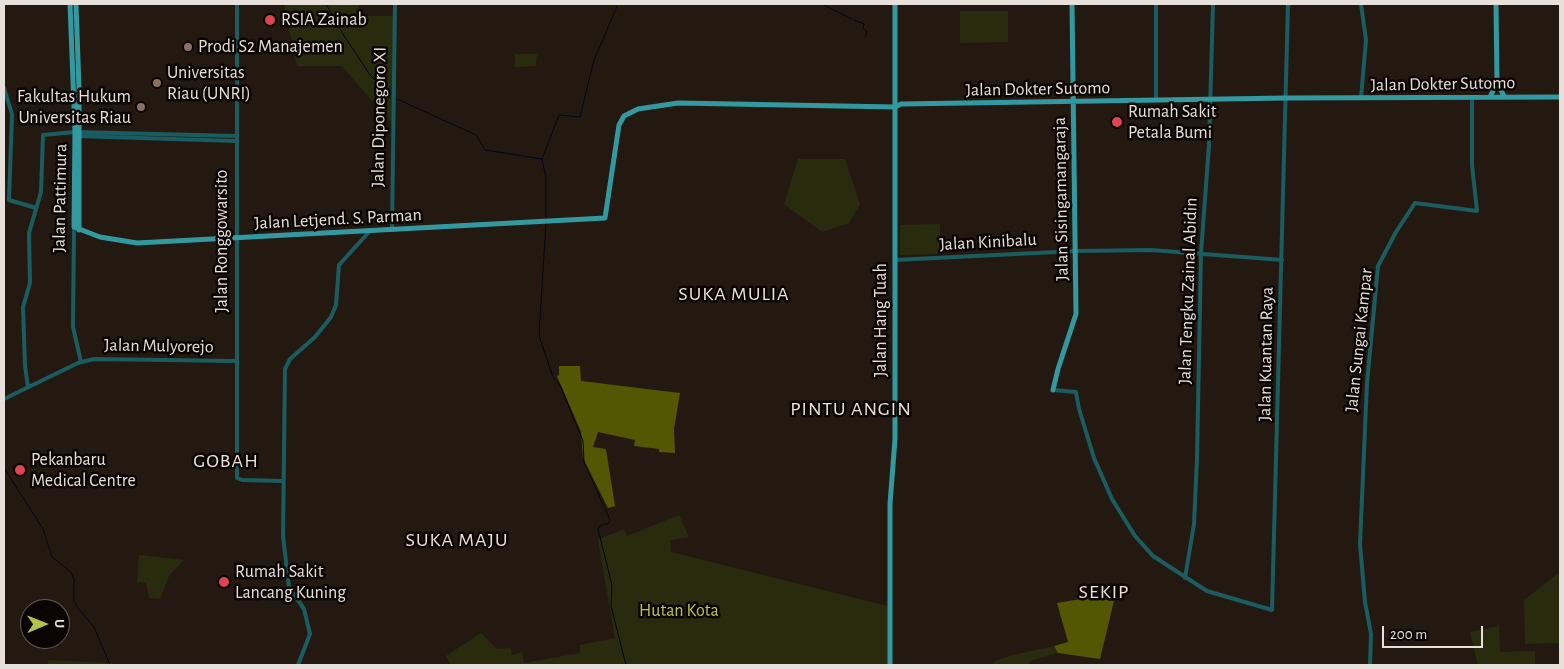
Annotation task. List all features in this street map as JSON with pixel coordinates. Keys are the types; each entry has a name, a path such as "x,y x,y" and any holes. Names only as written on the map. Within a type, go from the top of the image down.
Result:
{"main road":[{"name":"Jalan Pattimura","path":"70,4 77,134"},
{"name":"Jalan Pattimura","path":"76,4 76,229"},
{"name":"Jalan Hang Tuah","path":"890,665 890,504 895,439 895,4"},
{"name":"Jalan Sisingamangaraja","path":"1053,390 1076,314 1072,4"},
{"path":"1490,97 1497,82 1496,4"},
{"path":"1497,82 1504,96"},
{"name":"Jalan Dokter Sutomo","path":"605,218 619,126 624,116 630,111 678,103 895,107 901,104 1286,98 1504,96 1560,98"},
{"name":"Jalan Letjend. S. Parman","path":"76,229 114,240 137,242 369,232 605,218"}],"street":[{"name":"Jalan Ronggowarsito","path":"237,4 237,478 242,480 282,481"},
{"name":"Jalan Diponegoro XI","path":"392,230 394,4"},
{"path":"1156,4 1156,100"},
{"name":"Jalan Tengku Zainal Abidin","path":"1185,578 1194,524 1198,460 1201,253 1211,100 1212,4"},
{"name":"Jalan Kuantan Raya","path":"1185,578 1213,593 1272,610 1288,4"},
{"path":"1361,4 1366,40 1361,98"},
{"path":"4,88 12,114 9,200 36,208"},
{"name":"Jalan Sungai Kampar","path":"1370,665 1372,634 1365,602 1360,544 1367,383 1378,266 1396,232 1416,202 1477,211 1472,164 1472,97"},
{"path":"28,387 22,315 30,283 29,233 41,192 42,137 46,133 68,132 77,134 236,139"},
{"name":"Jalan Pattimura","path":"76,229 73,327 82,362"},
{"path":"298,665 310,634 304,609 298,604 289,587 283,536 282,481 286,366 331,317 336,305 338,265 369,232"},
{"name":"Jalan Kinibalu","path":"895,260 1076,251 1151,250 1282,260"},
{"name":"Jalan Mulyorejo","path":"4,399 94,358 236,362"},
{"path":"1053,390 1076,392 1079,409 1094,458 1118,511 1148,551 1185,578"}],"green space":[{"path":"284,4 358,4 359,16 395,16 392,124 342,66 297,66"},
{"path":"960,11 1008,11 1008,42 960,43"},
{"path":"515,54 537,54 536,66 515,67"},
{"path":"798,159 845,159 860,204 849,223 822,232 784,204"},
{"path":"940,224 940,254 900,255 900,225"},
{"name":"Hutan Kota","path":"679,515 689,537 670,540 671,552 891,607 890,665 451,665 446,656 481,633 497,649 511,648 512,655 522,652 524,663 580,653 580,645 615,638 598,540 624,529 627,536"},
{"path":"139,555 184,560 169,576 160,599 149,598 146,583 137,582"},
{"path":"1560,572 1560,643 1525,644 1524,600"},
{"path":"1499,626 1500,652 1535,651 1535,665 1478,665 1470,632"},
{"path":"1054,646 1058,653 1030,661 1029,665 993,665 995,661 1013,655"},
{"path":"48,660 112,663 113,665 48,665"}],"shaded area":[{"path":"559,366 580,366 581,381 680,393 674,429 675,453 659,452 659,449 634,446 635,440 598,432 593,447 606,449 615,506 608,508 583,458 581,432 557,376 559,375"},
{"path":"1092,597 1114,601 1100,659 1058,653 1054,646 1068,642 1057,603"}],"waterway":[{"path":"326,4 370,75 389,94"},
{"path":"546,218 546,178 542,159 559,115 580,117 594,60 618,4"},
{"path":"822,4 852,19"},
{"path":"854,20 864,24 863,28 867,32 865,37"},
{"path":"397,99 476,135 485,150 542,159"},
{"path":"546,222 539,336 553,377 560,385 583,441 584,462 610,520 608,524 602,524 598,529 612,585 611,606 626,665"},
{"path":"4,468 43,529 52,557 71,572 74,580 74,601 94,627 110,665"}],"place":[{"name":"RSIA Zainab","path":"270,20"},
{"name":"Prodi S2 Manajemen","path":"188,47"},
{"name":"Universitas Riau (UNRI)","path":"157,83"},
{"name":"Fakultas Hukum Universitas Riau","path":"141,107"},
{"name":"Rumah Sakit Petala Bumi","path":"1117,122"},
{"name":"Pekanbaru Medical Centre","path":"20,470"},
{"name":"Rumah Sakit Lancang Kuning","path":"224,582"}],"district":[{"name":"SUKA MULIA","path":"734,294"},
{"name":"PINTU ANGIN","path":"851,409"},
{"name":"GOBAH","path":"226,461"},
{"name":"SUKA MAJU","path":"457,540"},
{"name":"SEKIP","path":"1104,592"}]}
